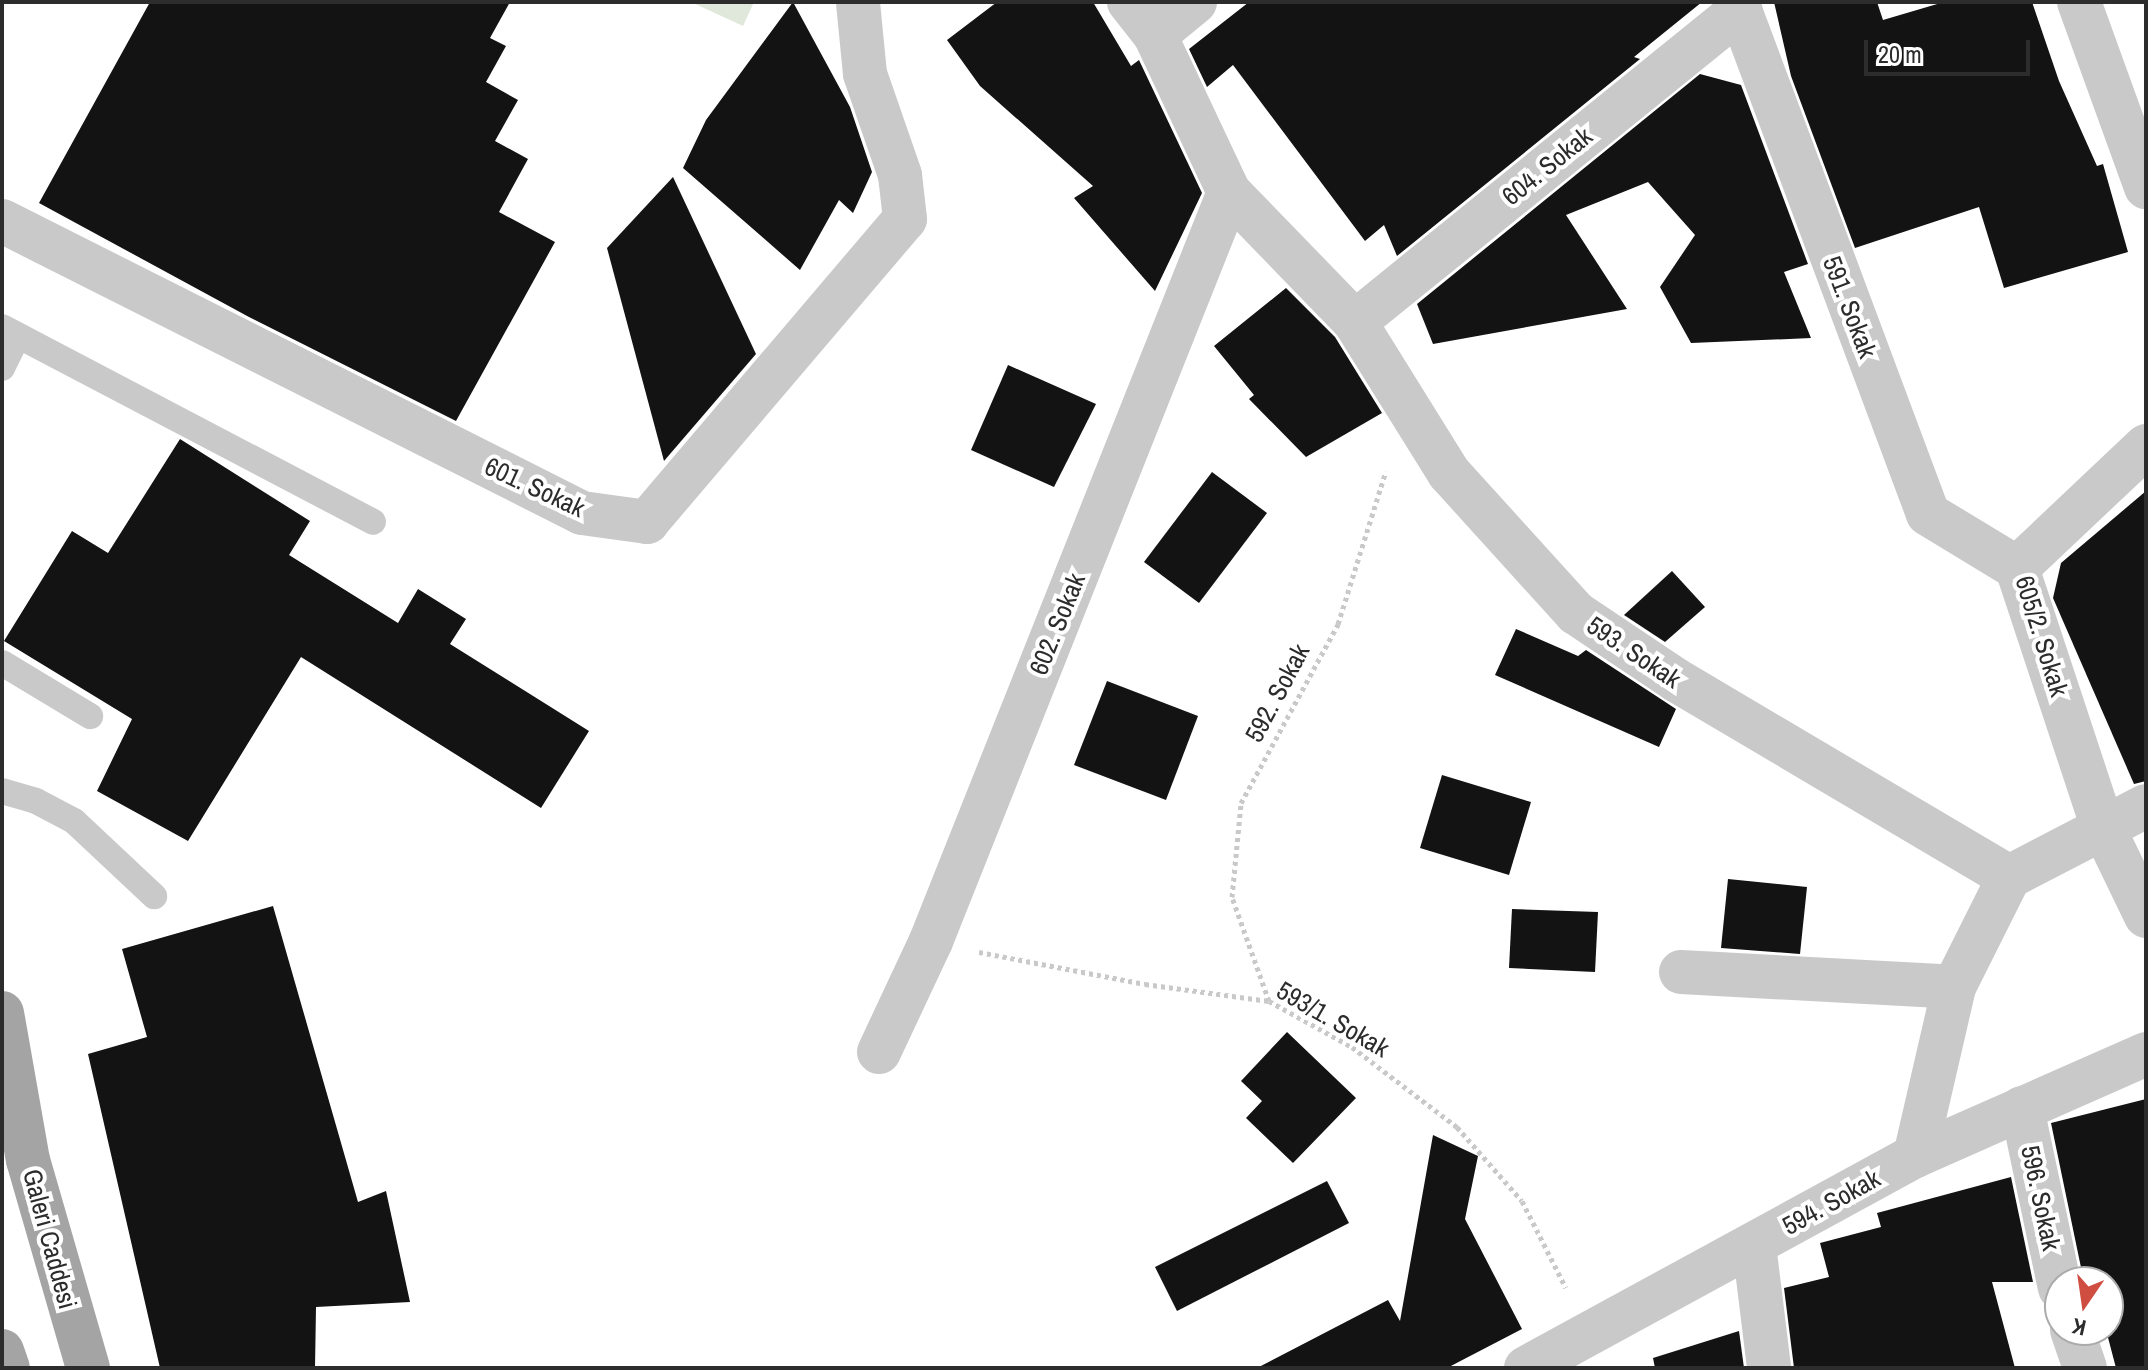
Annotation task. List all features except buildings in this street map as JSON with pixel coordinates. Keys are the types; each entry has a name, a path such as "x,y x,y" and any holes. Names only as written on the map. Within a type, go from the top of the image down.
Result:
{"main road":[{"name":"Galeri Caddesi","path":"2,1013 28,1160 88,1368"},
{"path":"2,1351 8,1368"}],"street":[{"name":"601. Sokak","path":"2,221 582,513 647,522 905,219 900,175 865,74 858,2"},
{"path":"1142,18 1195,2"},
{"path":"2079,2 2146,187"},
{"name":"604. Sokak","path":"1355,322 1738,6"},
{"name":"591. Sokak","path":"1738,6 1928,514 2017,568"},
{"name":"593. Sokak","path":"1142,18 1229,192 1355,322 1449,473 1576,613 1676,680 2009,877"},
{"name":"602. Sokak","path":"879,1052 931,941 1229,192"},
{"name":"605/2. Sokak","path":"2146,446 2017,568 2102,825 2146,916"},
{"path":"1915,1156 1954,987 2009,877 2102,825 2146,806"},
{"path":"1681,972 1954,987"},
{"name":"594. Sokak","path":"1539,1365 1588,1332 1915,1156 2146,1054"},
{"name":"596. Sokak","path":"2022,1108 2055,1266"},
{"path":"1754,1245 1769,1368"},
{"path":"2077,1346 2085,1368"}],"lane":[{"path":"2,368 10,332 373,522"},
{"path":"2,663 90,716"},
{"path":"2,791 36,801 74,821 154,896"}],"path":[{"name":"592. Sokak","path":"1269,1001 1232,897 1241,803 1338,624 1407,405"},
{"name":"593/1. Sokak","path":"931,941 1145,984 1269,1001 1352,1047 1457,1127 1522,1201 1588,1332"}],"shaded area":[{"path":"691,2 754,2 743,26"}]}
